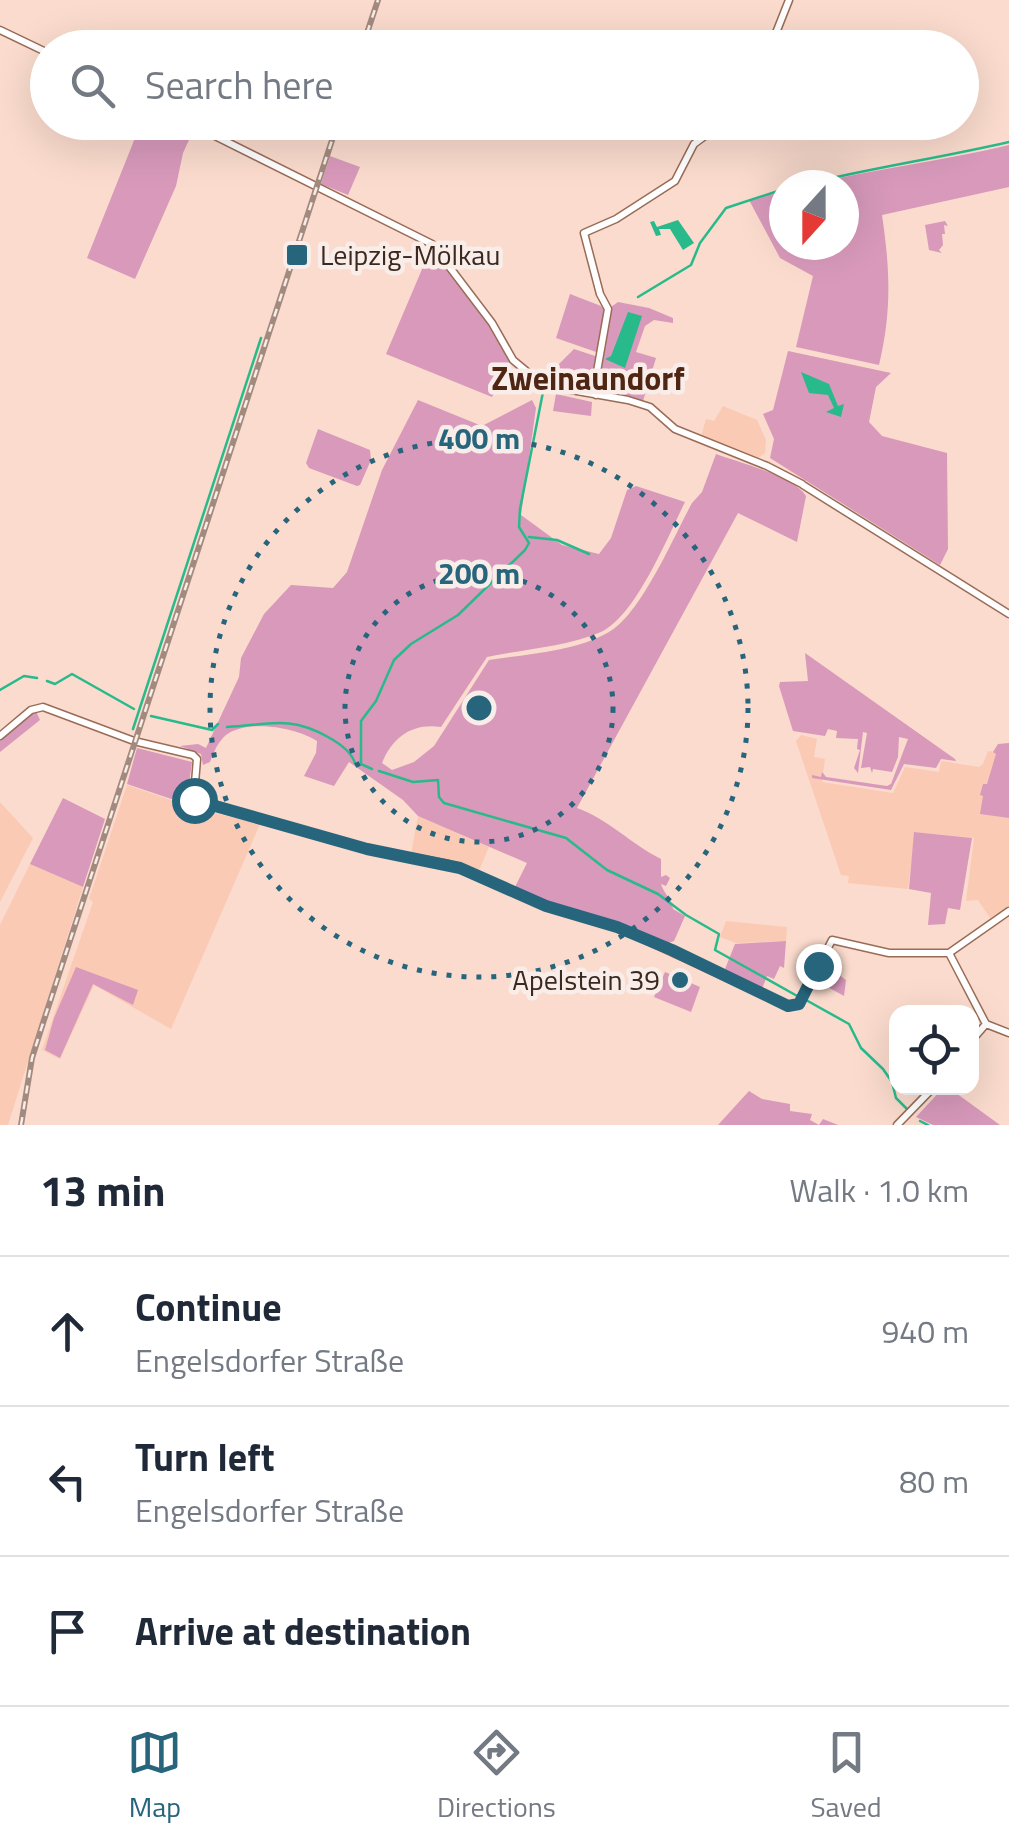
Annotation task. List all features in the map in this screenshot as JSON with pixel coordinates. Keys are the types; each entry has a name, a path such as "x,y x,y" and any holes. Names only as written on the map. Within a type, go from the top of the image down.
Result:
{"street":[{"path":"777,30 789,0"},
{"path":"0,30 30,45"},
{"path":"223,140 432,244 492,323 518,366 543,385 650,407 675,430 802,484 1009,614"},
{"path":"596,395 608,309 584,233 616,220 676,181 699,140"},
{"path":"0,736 31,710 43,706 134,742 193,754 197,760 197,802 367,849 448,864 546,906 617,927 793,1007 802,999 832,940 889,953 949,952 1009,911"},
{"path":"949,952 986,1024 1009,1033"},
{"path":"979,1032 986,1024"},
{"path":"897,1125 926,1095"}],"shaded area":[{"path":"134,140 189,140 176,186 135,279 87,258"},
{"path":"1009,145 1009,187 882,215 888,290 879,365 796,347 813,276 784,260 859,260 859,174"},
{"path":"330,156 360,167 348,195 321,184"},
{"path":"769,195 769,237 749,200"},
{"path":"678,220 694,243 683,250 670,229 659,229 661,235 656,236 650,222 654,221 657,227"},
{"path":"945,221 948,226 944,225 939,250 942,253 929,250 925,225"},
{"path":"431,248 491,324 510,360 492,397 386,354"},
{"path":"570,294 604,310 599,353 556,338"},
{"path":"618,302 673,318 673,323 654,320 645,326 636,352 656,358 643,401 599,388 611,307"},
{"path":"628,312 642,316 625,368 605,359 611,356"},
{"path":"574,349 598,357 588,390 549,383 555,368"},
{"path":"788,351 891,373 876,387 869,422 882,436 947,453 948,549 940,565 770,458 774,439 763,414 773,410"},
{"path":"801,372 829,384 838,406 844,404 841,417 826,412 834,408 828,395 809,393"},
{"path":"556,394 592,402 591,416 553,411"},
{"path":"418,400 482,426 532,400 536,408 521,515 562,545 599,554 611,538 627,490 636,486 685,502 650,574 614,623 601,632 573,641 487,657 441,727 413,730 392,745 382,763 392,770 414,762 434,746 489,660 581,644 621,623 645,592 692,503 702,492 716,454 779,476 806,496 797,542 738,513 577,808 661,859 661,877 670,878 666,886 661,884 662,888 673,909 685,916 674,941 665,944 514,889 527,863 418,816 403,800 349,762 334,786 304,776 316,753 317,741 308,736 272,727 235,730 223,738 210,762 203,765 201,754 180,746 198,744 206,748 239,677 241,658 264,614 291,585 333,588 347,572 382,470"},
{"path":"723,406 757,420 766,440 765,453 758,458 701,437 706,419 714,421"},
{"path":"318,429 370,450 371,460 360,485 309,468 306,463"},
{"path":"805,653 956,761 941,759 936,768 904,764 891,790 812,778 821,777 822,772 826,777 887,786 908,739 899,737 892,772 873,769 872,773 870,767 861,768 867,733 863,732 858,773 854,768 860,750 858,739 836,738 837,731 828,729 825,736 793,731 779,686 780,682 808,681"},
{"path":"36,711 40,720 0,752 0,739"},
{"path":"801,735 817,739 814,757 825,759 822,782 893,793 905,767 939,772 941,761 979,767 988,751 1009,754 1009,906 990,918 978,900 966,901 974,838 915,832 908,889 848,883 849,876 841,875 796,741"},
{"path":"1009,743 1009,818 980,814 980,795 983,784 987,784 996,754 993,752 998,744"},
{"path":"137,748 192,762 186,804 127,784"},
{"path":"127,785 194,808 260,824 171,1029 94,985 60,1059 42,1050 93,902 89,899"},
{"path":"63,798 105,819 83,887 30,864"},
{"path":"0,802 33,838 0,902"},
{"path":"418,816 489,847 478,873 447,861 411,854"},
{"path":"914,832 972,838 960,910 948,908 945,924 928,925 931,893 909,889"},
{"path":"30,864 83,887 8,1125 0,1125 0,925"},
{"path":"726,921 787,927 786,941 736,943 720,937"},
{"path":"786,941 784,968 780,966 774,979 767,976 762,989 725,969 735,944"},
{"path":"826,965 846,980 844,996 817,981"},
{"path":"76,967 138,990 133,1005 93,984 60,1058 45,1050"},
{"path":"665,972 700,987 691,1012 654,997"},
{"path":"749,1091 762,1099 790,1104 790,1111 812,1114 810,1120 819,1125 718,1125"},
{"path":"936,1095 959,1095 1000,1125 933,1125 916,1117"}],"waterway":[{"path":"859,172 1009,142"},
{"path":"638,297 691,265 700,243 726,208 769,194"},
{"path":"133,729 261,338"},
{"path":"372,769 361,764 361,721 376,701 394,660 411,644 458,615 529,543 519,527 520,509 543,392"},
{"path":"529,537 557,540 589,554"},
{"path":"47,681 55,684 72,674 134,709"},
{"path":"0,690 24,676 37,678"},
{"path":"151,716 212,730 218,724"},
{"path":"227,727 278,723 302,726 340,745 355,763"},
{"path":"379,771 413,782 438,780 439,797 444,803 566,838 607,870 658,894 719,934 715,950 799,997"},
{"path":"806,1000 849,1024 861,1048 883,1069 896,1098 907,1109"},
{"path":"920,1121 928,1125"}],"railway":[{"path":"368,30 378,0"},
{"path":"21,1125 32,1058 43,1023 332,140"}],"place":[{"name":"Leipzig-Mölkau","path":"297,255"},
{"name":"Apelstein 39","path":"680,980"}],"district":[{"name":"Zweinaundorf","path":"588,379"}],"route":[{"path":"194,800 339,842 460,868 546,906 617,927 672,950 788,1006 799,1004 818,966"}]}
